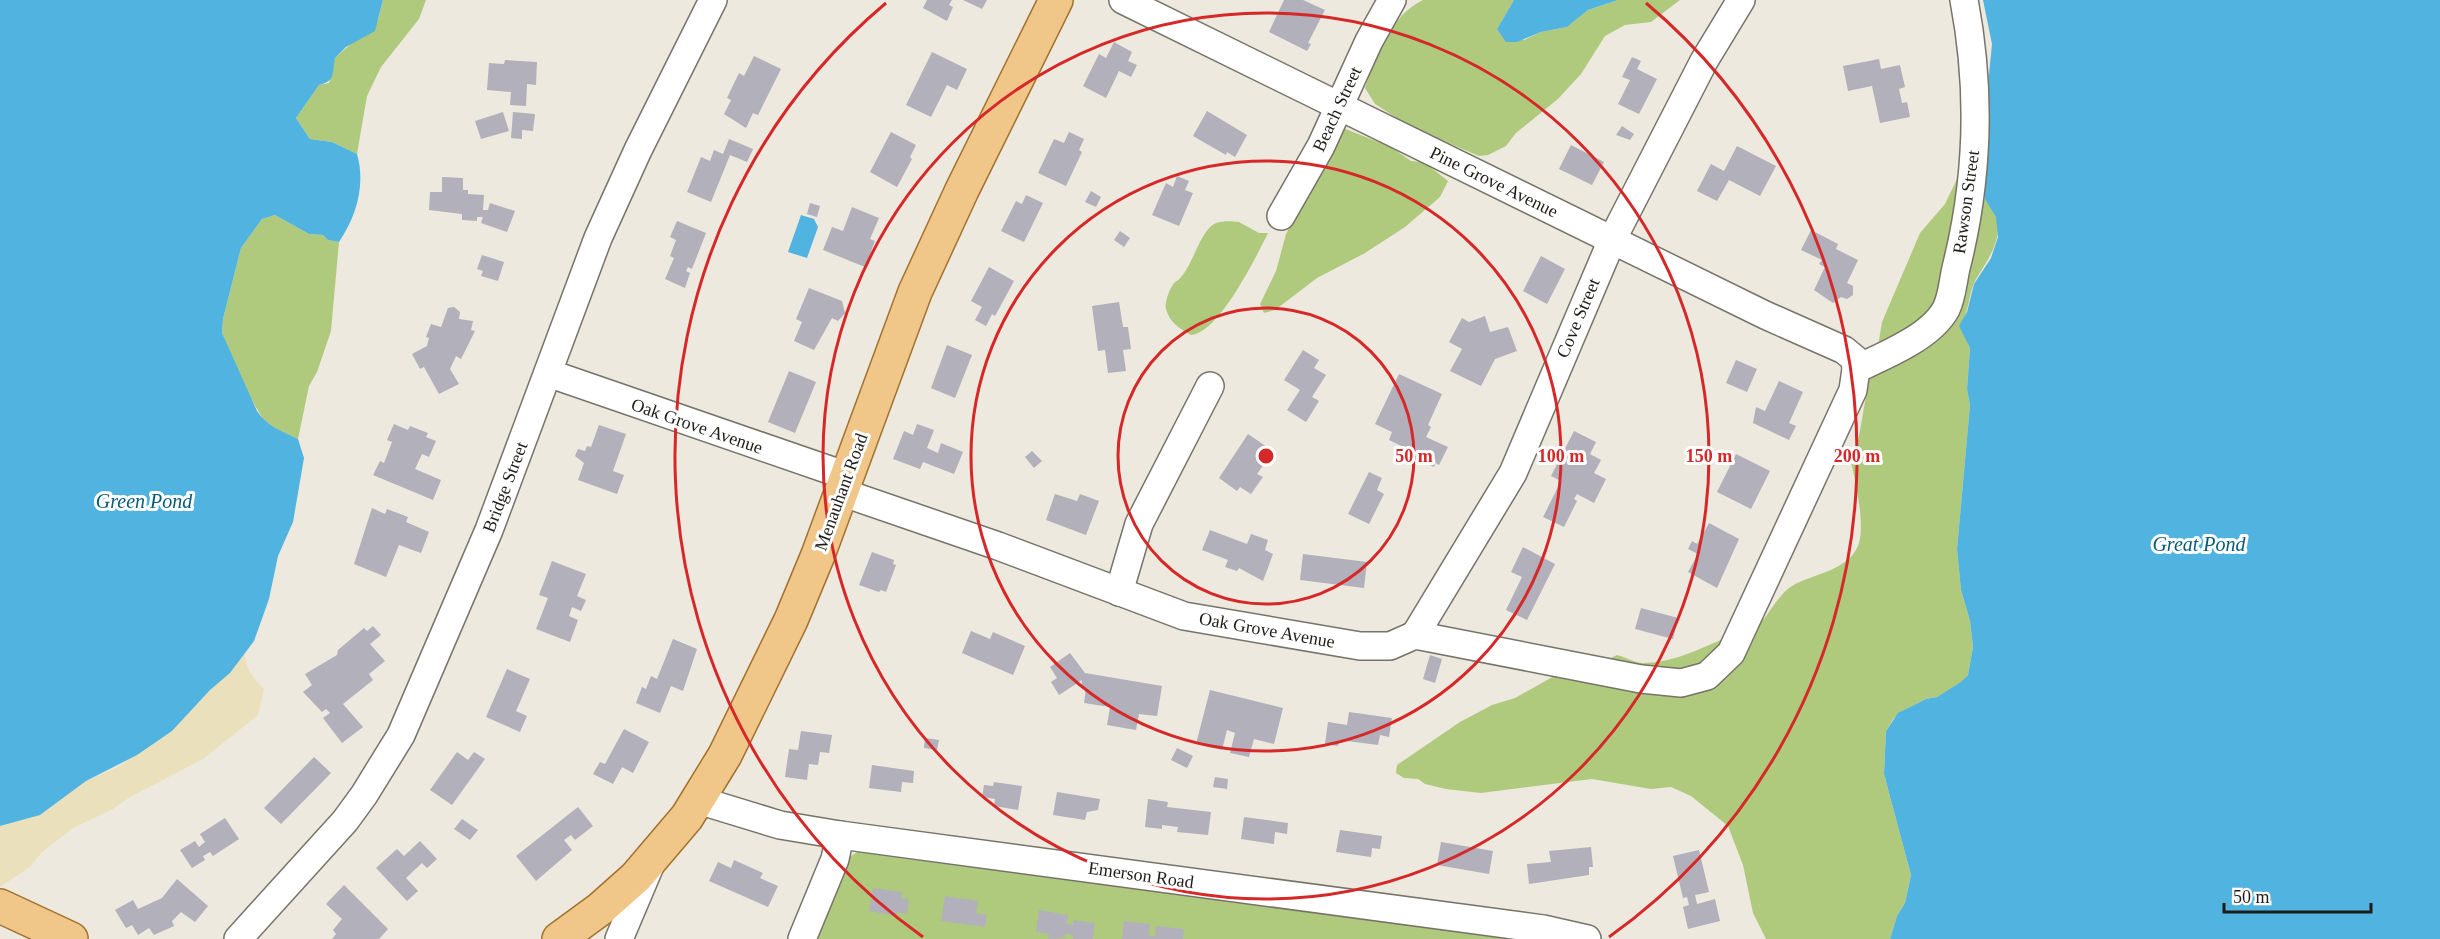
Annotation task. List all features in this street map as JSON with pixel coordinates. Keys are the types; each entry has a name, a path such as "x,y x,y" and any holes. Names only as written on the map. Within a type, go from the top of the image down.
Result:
{"main road":[{"name":"Menauhant Road","path":"559,939 600,909 654,857 698,800 725,755 786,630 844,484 915,292 962,190 1056,0"},
{"path":"0,906 66,938"}],"street":[{"name":"Bridge Street","path":"238,939 345,821 401,735 489,530 598,238 638,150 713,0"},
{"name":"Pine Grove Avenue","path":"1123,0 1765,315 1844,350 1855,359 1856,369"},
{"name":"Beach Street","path":"1281,216 1321,146 1370,41 1392,0"},
{"name":"Cove Street","path":"1415,635 1513,472 1612,240 1704,61 1741,0"},
{"name":"Rawson Street","path":"1856,369 1917,339 1946,309 1966,229 1975,132 1973,48 1964,0"},
{"path":"1415,635 1641,679 1681,683 1707,676 1731,652 1762,590 1853,390 1856,369"},
{"name":"Oak Grove Avenue","path":"548,373 844,484 998,546 1184,616 1360,646 1390,646 1415,635"},
{"path":"1119,592 1139,524 1210,386"},
{"name":"Emerson Road","path":"698,800 780,825 840,835 1543,929 1587,939"},
{"path":"802,939 835,859 840,835"},
{"path":"619,939 654,857"}],"green space":[{"path":"383,0 426,0 419,19 381,67 367,96 357,154 332,142 310,139 296,118 319,85 329,83 335,58 378,20"},
{"path":"1423,0 1514,0 1497,29 1524,40 1541,32 1567,27 1588,10 1618,0 1680,0 1651,22 1625,25 1605,36 1581,74 1558,99 1516,133 1506,146 1488,155 1479,156 1411,127 1375,104 1365,88 1380,50 1393,26 1412,7"},
{"path":"1343,128 1391,147 1411,161 1424,162 1448,181 1440,197 1405,227 1365,253 1317,278 1275,310 1264,313 1260,304 1276,271 1286,234"},
{"path":"1957,179 1983,197 1992,207 1997,217 1998,228 1993,249 1973,284 1966,314 1960,326 1970,348 1967,389 1970,405 1957,549 1961,590 1970,621 1973,647 1968,675 1962,682 1937,697 1926,699 1906,709 1894,718 1886,731 1884,774 1911,875 1905,903 1897,916 1890,939 1766,939 1753,913 1743,865 1728,826 1691,796 1671,787 1651,789 1592,779 1481,793 1446,789 1425,784 1418,779 1404,778 1396,773 1397,765 1460,722 1492,705 1515,698 1556,675 1601,663 1617,655 1640,663 1664,661 1748,632 1762,621 1781,596 1792,586 1837,567 1852,556 1860,540 1861,529 1855,478 1850,458 1855,452 1860,431 1872,360 1878,346 1882,322 1920,233 1945,204"},
{"path":"275,215 309,234 323,235 328,240 339,242 331,331 317,372 309,386 298,439 276,429 263,419 243,385 222,333 223,319 241,248 262,219"},
{"path":"1221,222 1239,222 1259,233 1268,233 1246,275 1225,308 1202,331 1191,335 1176,325 1167,314 1166,303 1169,292 1185,272 1210,227"},
{"path":"859,851 1548,939 812,939 846,859"}],"sand":[{"path":"245,653 250,673 264,689 258,715 203,759 130,797 113,809 73,828 42,852 30,867 0,887 0,826 40,815 86,781 116,768 172,731 210,690 230,673"}],"water":[{"name":"Green Pond","path":"0,0 383,0 375,31 346,47 335,58 331,79 319,85 296,118 310,139 332,142 357,154 360,166 360,189 355,211 345,232 339,242 328,240 323,235 309,234 275,215 262,219 241,248 223,319 222,333 257,411 280,431 298,439 304,458 293,522 278,556 269,599 254,641 230,673 210,690 172,731 137,755 86,781 40,815 0,826"},
{"path":"1514,0 1618,0 1588,10 1567,27 1541,32 1517,42 1506,42 1497,29"},
{"name":"Great Pond","path":"1983,0 2440,0 2440,939 1890,939 1897,916 1905,903 1911,875 1884,774 1886,731 1898,713 1926,699 1937,697 1961,682 1968,675 1973,647 1970,621 1961,590 1957,549 1970,405 1967,389 1970,348 1959,326 1967,312 1974,284 1991,258 1998,237 1996,217 1985,199 1984,124 1992,44"},
{"path":"801,215 814,219 818,227 807,258 788,252"}],"building":[{"path":"927,0 952,0 949,5 953,7 947,21 923,8"},
{"path":"963,0 987,0 982,9"},
{"path":"1284,0 1303,0 1325,10 1308,43 1311,44 1307,51 1269,32"},
{"path":"1114,42 1132,52 1128,61 1137,65 1131,77 1119,71 1106,98 1083,86 1099,54 1106,58"},
{"path":"932,52 967,69 957,90 947,85 931,117 906,105"},
{"path":"754,56 781,69 758,115 753,113 746,128 724,114 731,100 727,98 739,73 744,76"},
{"path":"1632,57 1641,61 1637,69 1657,79 1639,114 1618,104 1630,80 1622,77"},
{"path":"1879,59 1881,69 1900,65 1905,87 1899,89 1902,103 1907,102 1910,117 1880,123 1872,86 1848,91 1843,66"},
{"path":"505,60 537,62 536,85 527,84 526,106 510,105 511,92 487,90 489,63 504,64"},
{"path":"1207,111 1247,135 1235,157 1227,152 1226,155 1193,136"},
{"path":"503,112 509,131 481,139 475,121"},
{"path":"513,112 535,114 533,131 522,130 522,139 511,138"},
{"path":"1622,126 1634,134 1630,140 1616,135"},
{"path":"891,132 916,145 910,157 912,159 897,187 870,172"},
{"path":"1069,132 1084,139 1079,150 1082,152 1066,186 1038,173 1054,139 1064,143"},
{"path":"729,139 753,149 747,162 730,155 711,202 687,192 701,157 710,161 714,150 723,154"},
{"path":"1571,145 1604,162 1592,185 1559,169"},
{"path":"1737,146 1776,166 1760,196 1729,180 1717,201 1697,191 1711,164 1724,171"},
{"path":"1177,176 1189,181 1185,190 1193,193 1179,226 1152,215 1166,183 1173,187"},
{"path":"442,177 463,178 463,190 468,190 468,194 484,195 483,210 488,210 490,203 515,211 507,232 481,223 483,217 477,217 477,221 462,220 462,214 429,210 430,192 442,192"},
{"path":"1091,191 1101,197 1096,207 1085,202"},
{"path":"1026,195 1043,203 1024,242 1001,231 1016,201 1022,204"},
{"path":"810,203 820,206 817,217 807,214"},
{"path":"852,207 879,218 870,239 875,241 865,267 823,250 832,227 843,231"},
{"path":"677,221 706,233 692,269 688,267 686,271 690,273 685,288 665,279 674,258 670,256 676,240 670,237"},
{"path":"1811,230 1838,244 1836,249 1858,260 1847,283 1853,286 1853,295 1847,299 1841,297 1833,303 1814,290 1825,267 1819,264 1822,260 1801,250"},
{"path":"1120,231 1130,238 1124,247 1114,240"},
{"path":"482,255 504,262 498,281 481,276 483,271 477,269"},
{"path":"1541,256 1565,269 1547,304 1523,291"},
{"path":"989,267 1014,281 995,316 992,314 986,326 975,320 982,307 971,301"},
{"path":"809,288 842,301 845,313 838,321 832,318 814,350 794,341 802,322 796,319"},
{"path":"1119,302 1123,327 1128,327 1131,349 1123,350 1126,371 1108,373 1105,350 1098,351 1092,306"},
{"path":"454,307 460,312 459,319 473,321 471,330 475,331 461,359 456,356 450,369 459,384 439,394 424,367 420,369 412,354 427,346 429,338 426,337 431,324 441,327 448,308"},
{"path":"1485,316 1490,332 1508,327 1517,351 1495,359 1481,386 1450,371 1462,349 1449,342 1462,318 1469,322"},
{"path":"947,345 972,355 955,398 931,388"},
{"path":"1303,350 1319,360 1314,368 1326,375 1312,397 1319,401 1306,422 1287,410 1300,390 1284,380"},
{"path":"1736,360 1757,369 1747,392 1726,383"},
{"path":"789,371 816,382 795,433 768,422"},
{"path":"1399,374 1442,394 1428,425 1431,427 1426,437 1448,447 1439,465 1436,463 1434,467 1414,457 1416,453 1389,440 1392,432 1375,424"},
{"path":"1779,381 1803,392 1789,423 1796,426 1789,440 1753,423 1756,407 1765,411"},
{"path":"394,424 408,430 410,426 428,433 426,437 436,441 429,457 422,454 415,469 441,480 433,500 373,475 380,461 384,463 392,442 387,440"},
{"path":"917,424 934,430 927,448 938,453 941,443 963,452 954,474 923,462 920,469 893,459 904,431 913,435"},
{"path":"599,425 626,434 613,471 624,475 617,494 578,480 584,463 575,456 578,449 585,451 587,446 591,447"},
{"path":"1574,431 1596,442 1590,454 1601,460 1594,473 1606,479 1594,503 1577,494 1574,499 1577,501 1564,527 1543,517 1561,481 1551,476"},
{"path":"1248,434 1267,447 1265,450 1271,454 1257,474 1263,477 1251,494 1240,487 1237,491 1219,478"},
{"path":"1032,451 1042,461 1034,468 1025,457"},
{"path":"1736,454 1770,471 1751,509 1717,492"},
{"path":"1369,472 1382,478 1377,490 1384,494 1369,524 1348,514"},
{"path":"1055,494 1077,501 1080,494 1099,501 1086,535 1046,520"},
{"path":"372,508 385,514 387,509 408,517 406,522 429,532 421,553 399,545 386,577 354,564"},
{"path":"1709,523 1739,539 1717,588 1688,572 1698,554 1688,549 1692,541 1697,544"},
{"path":"1210,530 1247,544 1251,534 1268,540 1265,550 1273,554 1263,581 1239,568 1237,571 1225,567 1228,560 1202,550"},
{"path":"1523,547 1555,564 1527,620 1506,610 1522,577 1511,572"},
{"path":"872,552 894,560 893,564 896,565 886,592 859,585"},
{"path":"1303,554 1367,562 1364,588 1300,580"},
{"path":"552,561 586,574 577,596 586,600 581,611 572,607 569,616 578,620 570,642 536,629 548,598 539,595"},
{"path":"1641,608 1678,618 1673,639 1635,629"},
{"path":"373,626 381,635 370,644 385,661 369,674 373,680 343,704 363,727 342,743 323,718 330,713 326,709 322,712 303,692 312,685 305,674 337,655 338,650 364,628 367,631"},
{"path":"971,631 990,639 993,632 1025,646 1013,675 962,653"},
{"path":"673,639 697,649 683,691 671,686 660,713 636,703 642,687 646,689 651,676 657,679"},
{"path":"1070,653 1085,673 1162,686 1157,716 1139,714 1136,730 1107,725 1110,707 1084,703 1086,688 1081,687 1082,680 1059,695 1051,682 1057,678 1050,667"},
{"path":"1430,655 1442,659 1435,683 1423,679"},
{"path":"507,669 530,679 516,711 527,716 520,732 486,717"},
{"path":"1210,690 1283,708 1274,744 1254,739 1249,757 1230,753 1235,733 1227,730 1222,750 1196,744"},
{"path":"1349,712 1392,718 1389,737 1380,735 1378,745 1339,740 1338,746 1325,744 1328,722 1347,725"},
{"path":"624,729 649,742 633,773 622,767 613,784 593,774 600,762 605,764"},
{"path":"801,731 832,735 829,753 820,752 818,765 809,764 807,780 785,777 789,749 798,750"},
{"path":"925,738 939,740 937,750 924,748"},
{"path":"1177,748 1193,756 1187,768 1171,760"},
{"path":"457,752 468,760 474,752 485,759 452,805 430,790"},
{"path":"314,757 331,773 281,824 264,808"},
{"path":"872,765 914,771 913,783 902,782 901,792 869,788"},
{"path":"1215,777 1228,779 1227,789 1213,787"},
{"path":"994,782 1022,786 1018,810 994,806 995,799 982,797 984,785 993,786"},
{"path":"1057,792 1100,799 1098,810 1087,812 1085,820 1053,815"},
{"path":"1148,799 1168,802 1167,807 1211,812 1208,835 1177,832 1178,827 1162,825 1162,829 1145,827"},
{"path":"578,807 593,826 575,840 571,835 564,840 572,850 536,881 516,856"},
{"path":"1244,817 1288,823 1287,834 1275,832 1274,844 1241,839"},
{"path":"225,818 239,839 213,856 210,852 203,856 205,860 192,868 180,850 195,841 199,847 205,842 200,834"},
{"path":"462,819 478,830 470,840 454,829"},
{"path":"1340,830 1382,836 1380,849 1372,848 1371,857 1336,852"},
{"path":"420,841 437,859 427,868 422,863 406,878 418,891 407,901 376,868 397,849 404,856"},
{"path":"1441,842 1493,851 1489,874 1437,865"},
{"path":"1591,847 1593,867 1589,867 1589,875 1529,884 1527,864 1551,862 1549,851"},
{"path":"1699,850 1709,892 1695,895 1697,904 1715,899 1720,921 1688,929 1683,907 1689,905 1687,897 1683,898 1673,856"},
{"path":"734,860 763,873 760,878 778,886 768,907 709,881 718,862 731,868"},
{"path":"177,879 208,906 195,922 181,912 172,921 174,926 154,935 149,928 138,935 132,925 126,928 115,910 133,900 138,909 162,898"},
{"path":"344,885 388,929 379,939 332,939 336,934 333,930 342,919 326,904"},
{"path":"873,888 902,892 901,898 909,899 907,914 897,912 897,916 869,911"},
{"path":"945,896 978,901 976,913 987,915 985,927 941,921"},
{"path":"1039,910 1068,915 1067,924 1073,925 1073,920 1095,923 1093,939 1073,939 1073,935 1065,934 1065,938 1048,939 1049,934 1036,932"},
{"path":"1124,921 1150,924 1149,936 1155,936 1156,926 1184,929 1183,939 1122,939"}]}
